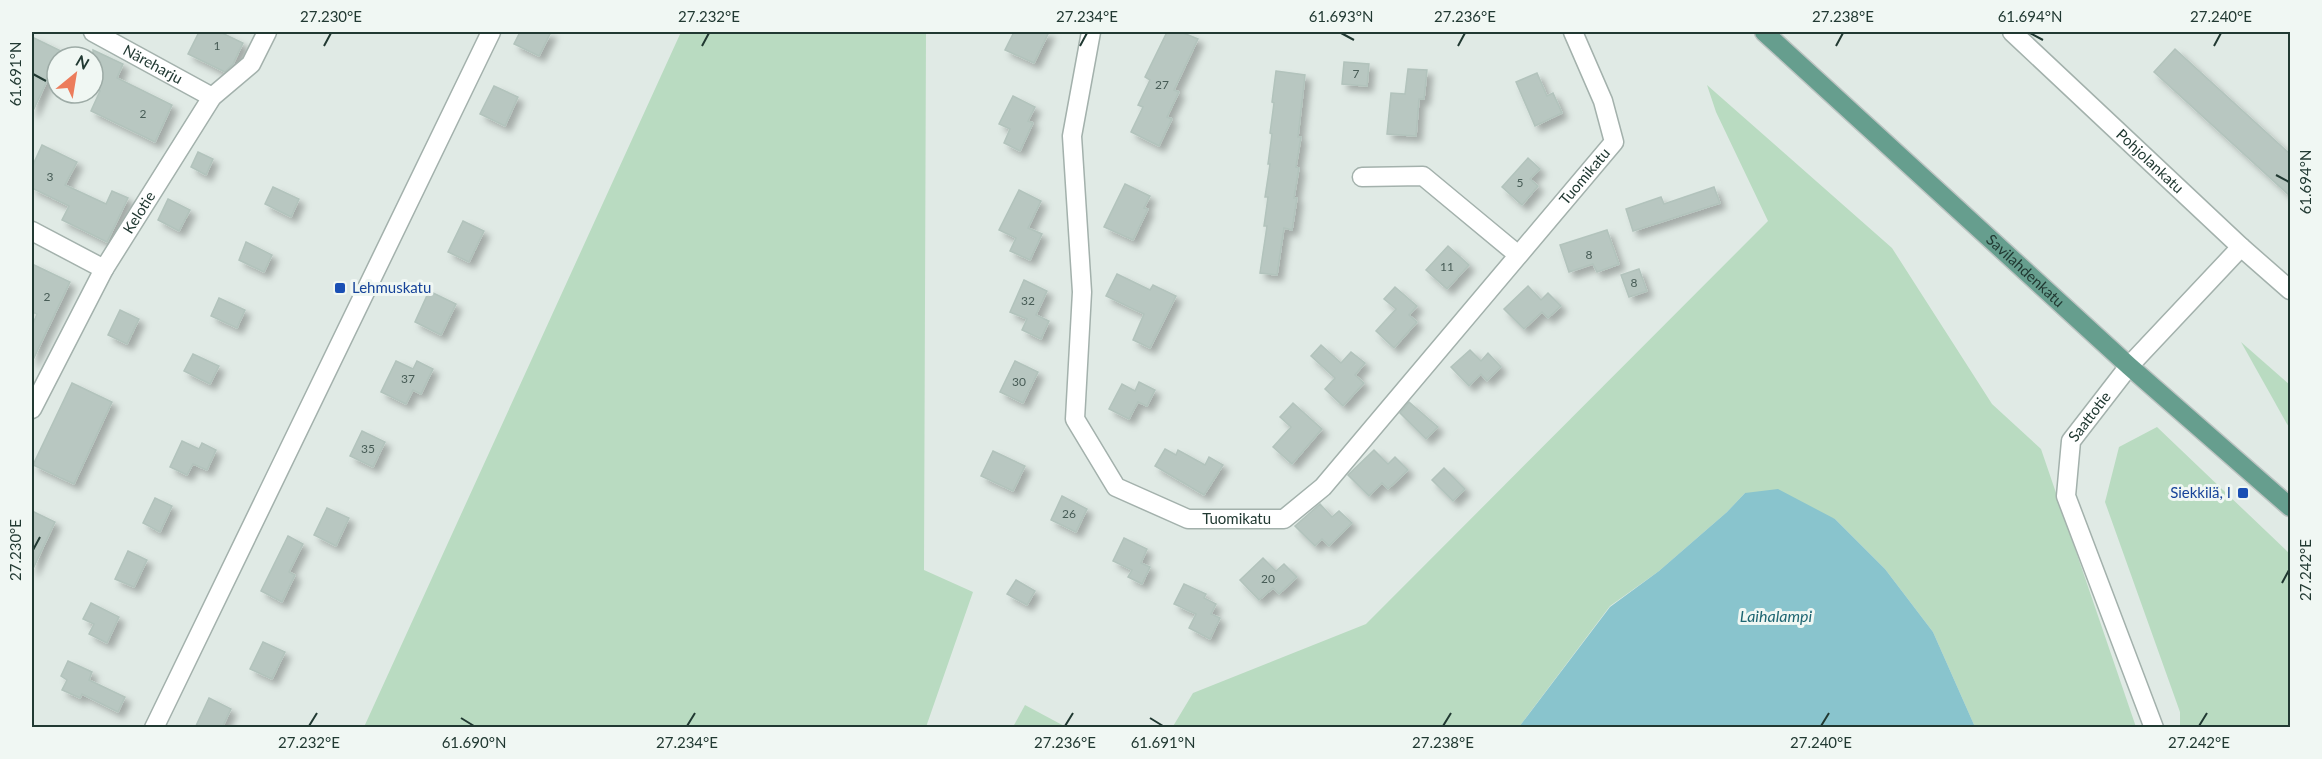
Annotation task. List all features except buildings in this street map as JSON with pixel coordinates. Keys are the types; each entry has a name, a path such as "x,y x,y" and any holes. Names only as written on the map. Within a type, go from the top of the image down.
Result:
{"main road":[{"name":"Savilahdenkatu","path":"1764,32 2129,366 2290,507"}],"street":[{"name":"Näreharju","path":"93,32 212,97"},
{"name":"Kelotie","path":"32,409 104,269 212,97 251,64 267,32"},
{"path":"154,728 491,32"},
{"name":"Tuomikatu","path":"1091,32 1072,135 1082,292 1075,418 1116,487 1188,519 1284,519 1323,487 1517,254 1614,142 1603,101 1573,32"},
{"name":"Pohjolankatu","path":"2012,32 2241,247 2290,290"},
{"path":"1362,177 1423,176 1517,254"},
{"path":"32,231 104,269"},
{"name":"Saattotie","path":"2154,728 2066,496 2071,441 2129,366 2241,247"}],"green space":[{"path":"681,32 926,32 924,570 973,592 926,727 364,727"},
{"path":"1707,85 1892,248 1992,404 2041,449 2136,727 1975,727 1933,632 1885,569 1835,519 1745,493 1727,512 1659,571 1610,606 1519,727 1172,728 1193,693 1366,624 1768,221 1716,112"},
{"path":"2241,342 2290,385 2290,428 2287,424"},
{"path":"2157,427 2290,554 2290,727 2180,727 2180,712 2105,502 2119,447"},
{"path":"1025,705 1066,727 1013,727"}],"water":[{"name":"Laihalampi","path":"1778,489 1835,519 1885,569 1933,632 1975,727 1519,727 1610,607 1659,571 1727,512 1745,493"}],"place":[{"name":"Lehmuskatu","path":"340,288"},
{"name":"Siekkilä, I","path":"2243,493"}]}
